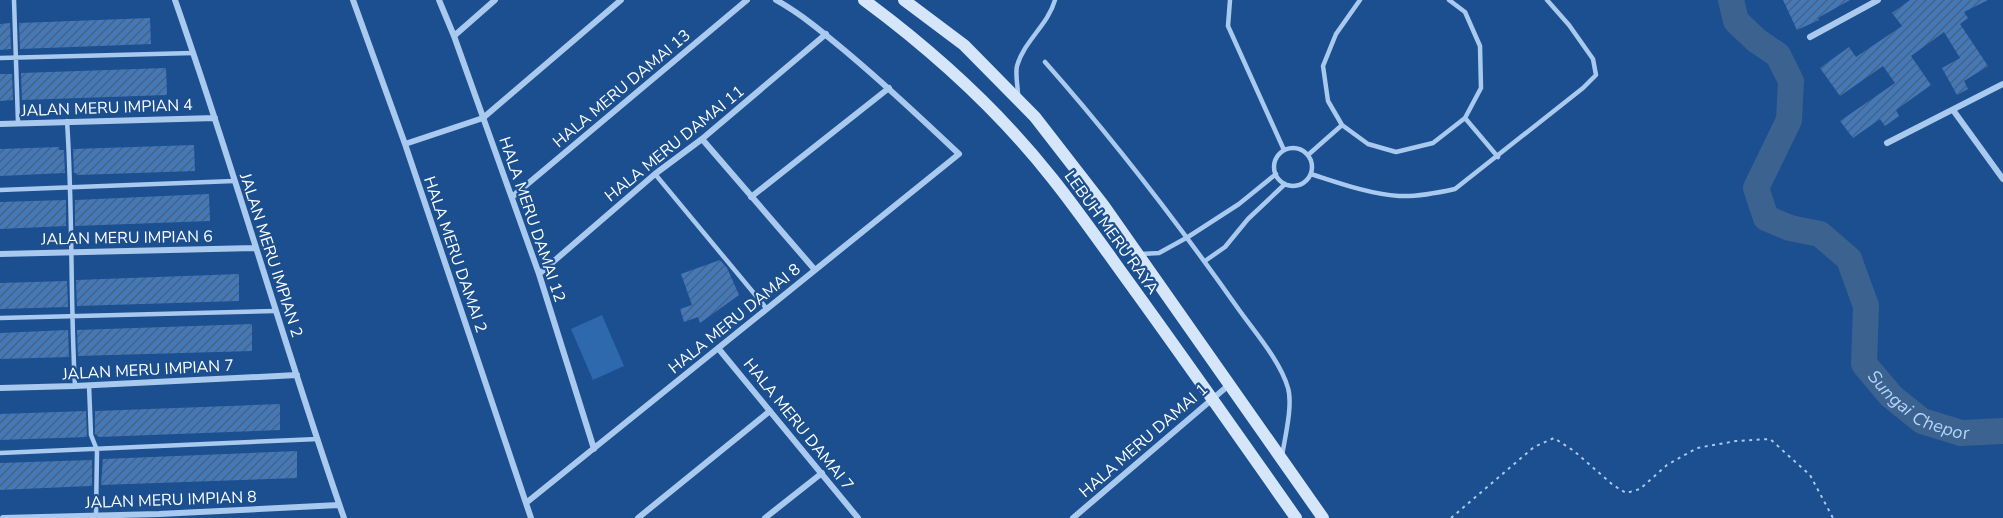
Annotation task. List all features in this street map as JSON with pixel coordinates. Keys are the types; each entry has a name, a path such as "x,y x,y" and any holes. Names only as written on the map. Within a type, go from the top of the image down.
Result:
{"main road":[{"name":"LEBUH MERU RAYA","path":"864,0 897,24 975,94 1044,169 1212,398 1296,518"},
{"name":"LEBUH MERU RAYA","path":"904,0 964,45 1035,117 1138,254 1323,518"}],"street":[{"name":"JALAN MERU IMPIAN 2","path":"175,0 344,518"},
{"name":"HALA MERU DAMAI 2","path":"353,0 405,144 531,518"},
{"name":"HALA MERU DAMAI 12","path":"439,0 539,274 594,449"},
{"path":"454,36 495,0"},
{"path":"405,144 483,118 621,0"},
{"name":"HALA MERU DAMAI 13","path":"512,197 747,0"},
{"path":"751,197 889,88 826,34 797,12 776,0"},
{"path":"1810,37 1878,0"},
{"name":"HALA MERU DAMAI 11","path":"539,274 655,174 702,139 826,34"},
{"path":"1887,143 2003,84"},
{"name":"HALA MERU DAMAI 8","path":"526,503 959,154 889,88"},
{"path":"1953,110 2003,179"},
{"name":"JALAN MERU IMPIAN 4","path":"0,124 215,118"},
{"path":"702,139 815,270"},
{"name":"JALAN MERU IMPIAN 6","path":"0,254 255,248"},
{"name":"HALA MERU DAMAI 7","path":"718,348 858,518"},
{"name":"JALAN MERU IMPIAN 7","path":"0,388 89,386 297,375"},
{"name":"HALA MERU DAMAI 1","path":"1073,518 1230,383"},
{"path":"638,518 770,411"},
{"path":"765,518 822,473"},
{"name":"JALAN MERU IMPIAN 8","path":"3,518 159,516 339,506"}],"lane":[{"path":"14,0 18,123"},
{"path":"1019,101 1017,68 1026,47 1052,9 1054,0"},
{"path":"1230,0 1228,26 1284,150"},
{"path":"1360,0 1335,34 1323,66 1328,101 1342,125 1368,144 1396,152 1433,143 1465,118 1480,88 1480,46 1465,12 1449,0"},
{"path":"1311,174 1350,186 1398,196 1432,194 1455,189 1583,88 1596,75 1593,58 1547,0"},
{"path":"0,58 193,53"},
{"path":"1045,62 1094,117 1188,237 1274,359 1288,388 1289,404 1282,458"},
{"path":"1465,118 1497,157"},
{"path":"67,121 71,316 75,386"},
{"path":"1308,155 1342,125"},
{"path":"1294,148 1308,155 1312,162 1311,174 1304,183 1295,186 1285,184 1276,174 1275,165 1278,156 1284,150 1294,148"},
{"path":"655,174 767,309"},
{"path":"1138,254 1159,253 1188,237 1239,204 1276,174"},
{"path":"0,190 234,181"},
{"path":"1205,261 1225,247 1248,219 1285,184"},
{"path":"0,318 275,312"},
{"path":"89,386 91,435 97,450 96,516"},
{"path":"0,453 318,440"}],"path":[{"path":"1450,518 1534,447 1554,438 1574,451 1613,485 1626,493 1640,489 1667,465 1698,448 1736,441 1770,440 1810,475 1833,518"}],"shaded area":[{"path":"602,315 624,366 593,380 571,329"}],"building":[{"path":"1783,0 1850,0 1818,18 1819,20 1797,30"},
{"path":"1910,0 1988,0 1964,12 1968,18 1960,24 1988,66 1964,81 1968,89 1957,95 1942,68 1960,58 1944,32 1911,56 1931,85 1896,110 1899,116 1885,126 1880,119 1853,138 1840,121 1895,83 1883,66 1840,96 1820,68 1849,47 1856,57 1902,26 1892,13"},
{"path":"150,18 151,44 20,49 19,23"},
{"path":"10,23 11,49 0,50 0,24"},
{"path":"166,68 167,95 22,100 21,73"},
{"path":"0,74 12,74 13,100 0,101"},
{"path":"194,145 195,171 77,175 74,173 73,149"},
{"path":"59,147 59,150 64,150 65,173 0,176 0,149"},
{"path":"209,194 210,221 75,226 75,200"},
{"path":"66,200 66,226 0,229 0,202"},
{"path":"720,260 727,268 739,295 700,323 698,317 684,322 680,309 692,305 681,274"},
{"path":"239,274 239,301 77,306 76,280"},
{"path":"67,281 68,307 0,309 0,283"},
{"path":"252,324 252,351 78,356 77,330"},
{"path":"68,330 69,357 0,359 0,333"},
{"path":"280,404 280,430 99,437 95,434 95,411"},
{"path":"86,411 87,437 0,440 0,414"},
{"path":"297,451 297,478 101,485 103,459"},
{"path":"92,460 92,486 0,490 0,463"}],"waterway":[{"name":"Sungai Chepor","path":"1731,0 1736,21 1756,40 1778,55 1791,81 1789,120 1756,188 1766,218 1790,228 1820,234 1849,259 1866,306 1864,364 1891,396 1922,421 1961,433 2003,431"}]}
